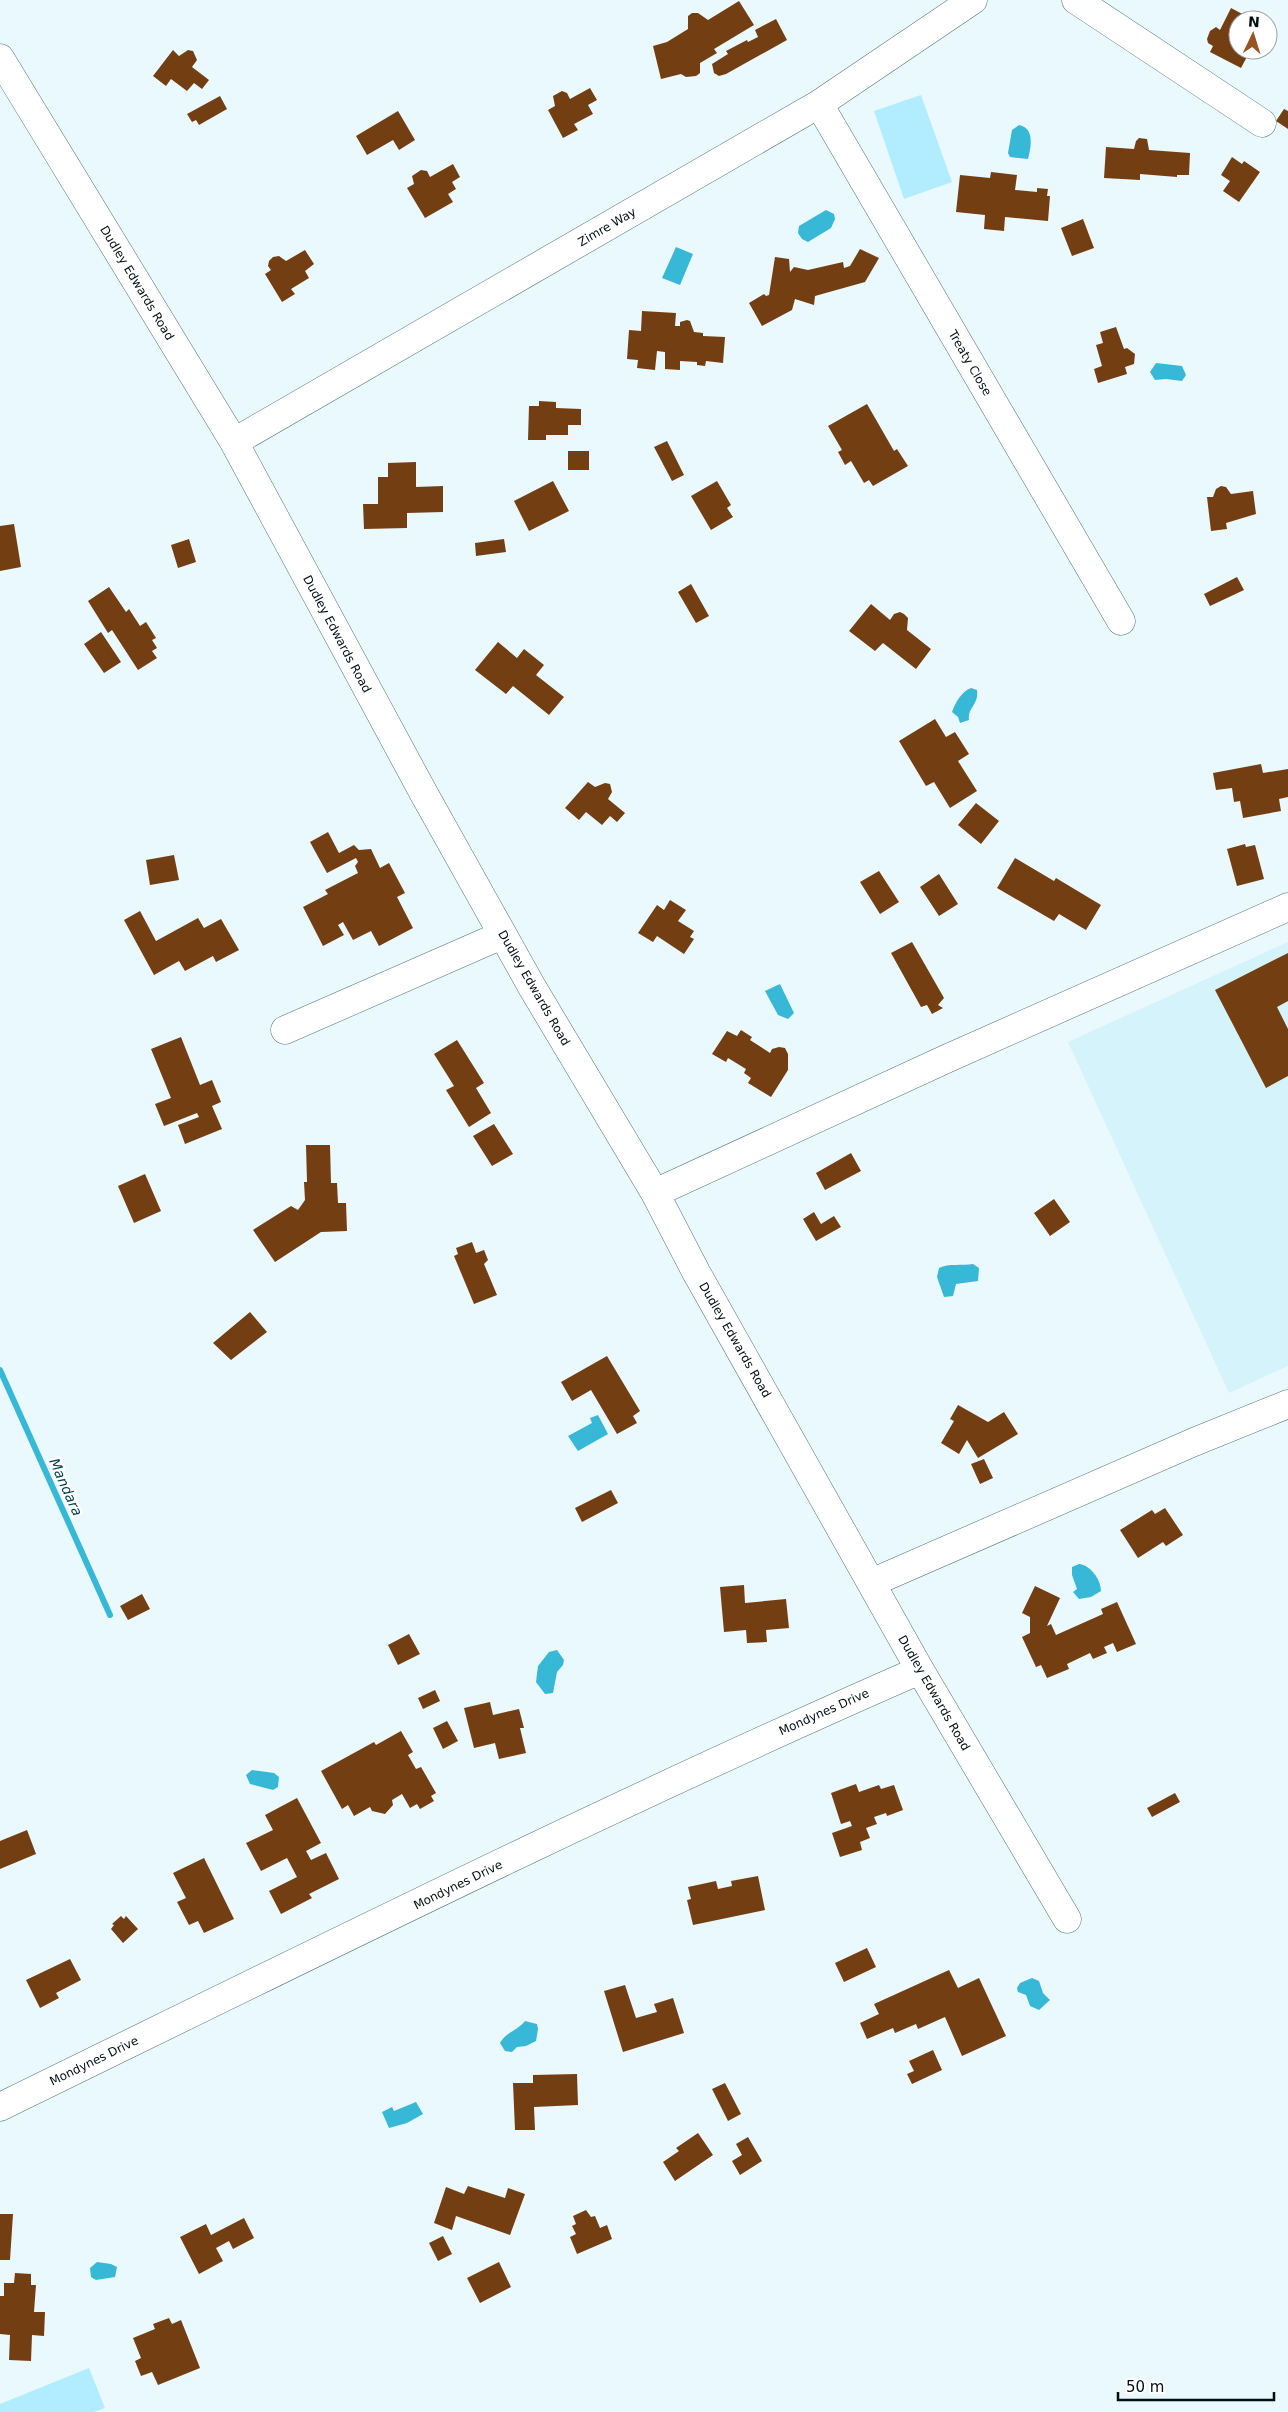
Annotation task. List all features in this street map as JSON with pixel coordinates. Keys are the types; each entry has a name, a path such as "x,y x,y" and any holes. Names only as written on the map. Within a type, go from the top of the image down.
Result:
{"street":[{"name":"Zimre Way","path":"234,442 819,104 973,0"},
{"path":"1076,0 1262,123"},
{"name":"Dudley Edwards Road","path":"0,58 234,442 502,935 655,1193 696,1272 920,1670 1067,1919"},
{"name":"Treaty Close","path":"819,104 1121,622"},
{"path":"655,1193 1288,907"},
{"path":"285,1030 502,935"},
{"path":"871,1583 1194,1442 1288,1404"},
{"name":"Mondynes Drive","path":"0,2107 266,1977 766,1738 920,1670"}],"shaded area":[{"path":"921,95 952,182 904,199 874,111"},
{"path":"1288,942 1288,1366 1229,1393 1068,1042"},
{"path":"89,2368 105,2408 94,2412 0,2412 0,2404"}],"water":[{"path":"1019,125 1028,130 1030,134 1031,144 1028,159 1010,157 1008,153 1012,130"},
{"path":"826,210 834,214 835,219 831,228 808,242 802,239 798,233 799,226"},
{"path":"676,247 693,254 680,285 662,278"},
{"path":"1156,363 1182,366 1186,375 1182,381 1155,380 1150,372"},
{"path":"971,688 977,690 976,699 970,712 969,720 960,723 958,717 952,712 959,698"},
{"path":"780,984 794,1013 788,1019 778,1015 765,991"},
{"path":"973,1264 979,1268 978,1281 956,1284 953,1296 944,1297 937,1277 939,1268"},
{"path":"598,1415 608,1434 578,1451 568,1436 592,1423 590,1418"},
{"path":"1079,1564 1091,1570 1101,1586 1101,1591 1091,1597 1079,1599 1073,1592 1077,1589 1072,1575 1072,1567"},
{"path":"557,1650 564,1660 563,1665 557,1672 553,1693 545,1694 536,1682 538,1666 549,1652"},
{"path":"252,1770 274,1773 279,1777 278,1787 273,1790 250,1784 246,1775"},
{"path":"1032,1978 1039,1981 1043,1993 1050,2000 1039,2010 1030,2006 1026,1995 1018,1992 1017,1988 1020,1983"},
{"path":"525,2021 537,2024 536,2041 526,2046 517,2047 512,2052 505,2051 500,2043 505,2036"},
{"path":"416,2102 423,2114 407,2123 389,2128 382,2112 392,2107 394,2111"},
{"path":"97,2262 117,2267 115,2277 96,2280 91,2277 90,2268"}],"building":[{"path":"739,1 754,25 714,49 717,53 700,63 700,73 696,76 686,77 681,74 661,79 653,46 667,42 688,29 688,16 692,13 698,13 708,20"},
{"path":"1228,14 1228,60 1245,60 1241,68 1210,52 1213,46 1208,43 1207,39 1210,31 1216,27 1220,30"},
{"path":"776,19 787,40 726,74 719,76 714,73 712,64 728,54 726,51 747,40 748,42 758,37 755,30"},
{"path":"173,50 179,56 188,50 193,51 197,60 192,67 209,80 202,89 194,83 187,91 171,79 166,86 153,76"},
{"path":"590,88 597,100 588,105 593,114 574,124 578,130 563,138 548,110 555,106 553,96 562,91 567,93 570,99"},
{"path":"220,96 227,109 199,125 196,120 192,122 187,114"},
{"path":"1284,109 1288,111 1288,129 1276,121"},
{"path":"398,111 415,140 399,150 393,140 367,155 356,136"},
{"path":"1139,138 1147,139 1149,150 1190,153 1189,175 1177,175 1177,177 1140,174 1140,180 1104,178 1106,147 1134,149"},
{"path":"1232,157 1242,164 1244,161 1260,172 1239,202 1223,191 1230,181 1221,175"},
{"path":"453,164 460,177 452,182 456,189 448,194 453,202 425,218 407,188 414,184 412,176 421,170 427,171 430,177"},
{"path":"991,172 1017,175 1015,190 1037,192 1037,188 1048,189 1047,196 1050,196 1048,221 1005,217 1004,231 984,229 985,215 956,212 960,175 990,178"},
{"path":"1083,219 1094,248 1072,256 1061,228"},
{"path":"860,249 879,258 865,282 815,296 814,305 795,299 792,310 762,326 749,303 764,294 766,296 769,295 775,257 789,259 790,272 794,267 808,270 843,262 844,268 850,266"},
{"path":"305,250 314,264 305,271 309,278 291,289 295,294 282,302 265,274 271,270 268,266 269,261 273,257 279,256 286,261"},
{"path":"642,311 676,313 675,326 680,326 680,322 687,320 690,321 694,332 703,333 703,336 725,337 723,363 706,361 705,366 697,365 697,362 680,361 680,370 665,369 665,352 657,351 655,370 637,368 638,360 627,359 629,330 641,331"},
{"path":"1116,327 1124,349 1127,348 1135,354 1134,364 1125,367 1127,374 1098,383 1094,369 1102,366 1096,345 1103,343 1100,332"},
{"path":"539,401 556,402 556,408 581,409 581,425 568,425 568,435 546,435 546,440 528,440 529,406 539,406"},
{"path":"867,404 894,451 897,449 908,466 873,486 869,480 864,483 851,461 845,465 838,452 842,450 828,426"},
{"path":"667,441 684,475 672,481 654,447"},
{"path":"568,451 589,451 589,470 568,470"},
{"path":"416,462 416,487 443,486 443,512 407,513 407,528 364,529 363,504 378,504 378,477 388,477 388,463"},
{"path":"553,481 569,511 529,531 514,501"},
{"path":"717,481 731,505 727,508 733,517 711,530 691,496"},
{"path":"1221,486 1226,487 1231,494 1253,491 1256,514 1226,523 1227,529 1211,531 1207,497 1213,497 1216,489"},
{"path":"14,524 21,567 0,571 0,526"},
{"path":"189,539 196,562 178,568 171,545"},
{"path":"504,539 506,552 476,556 475,543"},
{"path":"1237,577 1244,590 1210,606 1204,594"},
{"path":"691,584 709,616 696,623 678,592"},
{"path":"109,587 126,612 129,609 140,626 146,622 156,638 152,640 157,648 152,651 157,658 138,670 112,630 108,633 88,601"},
{"path":"871,604 890,620 894,614 900,612 904,614 908,618 907,630 931,649 916,669 883,643 875,651 849,631"},
{"path":"101,632 121,662 104,673 84,644"},
{"path":"498,642 517,658 524,649 544,665 536,675 564,697 549,715 513,686 506,694 475,670"},
{"path":"935,719 946,737 955,732 969,754 958,761 977,791 950,808 934,782 926,786 899,741"},
{"path":"1261,764 1263,773 1288,769 1288,797 1279,799 1281,811 1243,818 1240,801 1234,802 1232,788 1216,790 1213,773"},
{"path":"588,782 595,787 605,783 610,784 612,792 608,799 625,813 617,822 610,816 602,825 586,812 579,820 565,808"},
{"path":"976,803 999,821 981,844 958,825"},
{"path":"328,832 339,853 354,845 359,850 371,849 380,868 389,863 405,893 397,897 413,928 379,946 371,931 353,940 343,922 338,925 344,935 323,946 303,907 328,894 325,890 358,873 355,866 358,862 356,858 327,873 310,842"},
{"path":"1245,844 1246,847 1255,845 1264,879 1237,886 1227,849"},
{"path":"174,855 179,880 150,885 146,860"},
{"path":"1015,858 1054,881 1056,878 1101,905 1086,930 1059,914 1054,921 997,888"},
{"path":"879,871 899,902 880,914 860,882"},
{"path":"939,874 958,904 939,916 920,887"},
{"path":"670,900 686,910 678,921 694,931 690,937 694,939 684,954 657,936 653,942 638,933 657,905 664,910"},
{"path":"140,911 156,941 198,918 204,928 221,919 239,950 216,962 213,956 185,971 179,961 154,975 124,920"},
{"path":"912,942 944,998 938,1005 943,1008 932,1014 927,1005 921,1007 891,953"},
{"path":"1288,953 1288,1001 1277,1007 1288,1029 1288,1076 1266,1088 1215,990"},
{"path":"741,1030 752,1037 750,1040 770,1053 772,1049 779,1047 785,1048 788,1054 788,1070 771,1097 748,1083 751,1078 744,1073 746,1069 728,1058 726,1062 712,1054 727,1031 737,1036"},
{"path":"181,1037 200,1085 212,1080 221,1102 212,1106 222,1129 185,1144 178,1125 199,1117 197,1113 164,1126 155,1104 171,1098 151,1049"},
{"path":"457,1040 484,1083 476,1088 491,1113 469,1127 446,1090 454,1086 434,1054"},
{"path":"494,1124 513,1154 492,1166 473,1136"},
{"path":"306,1145 330,1145 331,1183 337,1183 338,1203 346,1203 347,1231 321,1232 275,1262 253,1230 291,1206 298,1210 305,1200 304,1182 307,1182"},
{"path":"851,1153 861,1171 825,1190 816,1173"},
{"path":"145,1174 161,1211 134,1223 118,1186"},
{"path":"1054,1199 1070,1222 1050,1236 1034,1213"},
{"path":"814,1212 821,1224 834,1216 841,1227 816,1241 803,1219"},
{"path":"472,1242 476,1253 484,1250 488,1260 484,1264 497,1295 474,1304 454,1256 458,1254 456,1248"},
{"path":"250,1312 267,1332 231,1360 213,1343"},
{"path":"607,1356 640,1411 633,1416 637,1423 617,1434 591,1390 572,1401 561,1382"},
{"path":"958,1405 988,1422 1004,1412 1018,1434 978,1458 967,1440 959,1454 941,1443 954,1421 950,1419"},
{"path":"984,1459 993,1478 980,1484 971,1464"},
{"path":"611,1490 618,1503 582,1522 575,1508"},
{"path":"1165,1508 1183,1535 1166,1546 1163,1542 1138,1558 1120,1530 1152,1510 1155,1514"},
{"path":"744,1585 745,1603 786,1599 789,1628 766,1630 767,1642 747,1643 746,1630 724,1632 720,1587"},
{"path":"1035,1586 1060,1598 1047,1626 1051,1624 1056,1635 1103,1614 1101,1609 1117,1602 1136,1644 1117,1652 1113,1643 1104,1647 1107,1653 1093,1659 1090,1653 1067,1664 1069,1669 1047,1678 1041,1665 1036,1667 1022,1637 1030,1633 1030,1617 1022,1613"},
{"path":"142,1594 150,1609 128,1620 120,1606"},
{"path":"409,1634 420,1654 398,1665 388,1645"},
{"path":"435,1690 440,1701 423,1709 418,1698"},
{"path":"490,1702 493,1715 519,1709 524,1728 520,1728 526,1753 499,1759 495,1743 474,1748 464,1708"},
{"path":"447,1721 458,1741 443,1749 433,1728"},
{"path":"401,1731 413,1752 408,1755 416,1769 421,1767 436,1793 431,1796 434,1801 420,1809 417,1804 410,1808 402,1794 392,1800 393,1805 385,1814 372,1811 370,1807 354,1816 348,1805 342,1809 321,1771 374,1742 376,1745"},
{"path":"856,1784 859,1792 879,1785 881,1789 894,1785 903,1810 887,1816 886,1813 874,1817 877,1824 866,1828 870,1838 860,1842 862,1850 840,1857 832,1833 852,1826 850,1821 841,1824 831,1793"},
{"path":"1175,1793 1180,1802 1152,1817 1147,1808"},
{"path":"297,1798 321,1843 306,1851 311,1860 326,1853 339,1879 309,1894 312,1898 281,1914 269,1891 297,1877 287,1858 261,1871 246,1843 273,1830 265,1815"},
{"path":"27,1830 36,1854 0,1869 0,1841"},
{"path":"204,1858 234,1919 204,1933 198,1921 189,1925 177,1902 186,1898 173,1873"},
{"path":"758,1876 765,1910 693,1925 687,1900 691,1899 688,1887 716,1881 718,1889 732,1886 731,1881"},
{"path":"121,1916 124,1919 126,1916 138,1929 123,1943 111,1929 114,1925 112,1924"},
{"path":"867,1948 876,1967 844,1982 835,1963"},
{"path":"70,1959 81,1980 56,1993 59,1998 40,2008 26,1980"},
{"path":"949,1970 958,1988 979,1978 1006,2036 962,2056 945,2017 918,2029 916,2024 895,2033 893,2028 867,2039 860,2023 879,2014 874,2004"},
{"path":"625,1985 636,2018 657,2012 654,2004 673,1998 684,2033 623,2052 604,1991"},
{"path":"933,2050 942,2070 912,2084 907,2074 914,2071 909,2061"},
{"path":"577,2074 578,2105 534,2107 535,2130 515,2130 513,2083 533,2083 533,2075"},
{"path":"725,2083 741,2114 728,2121 712,2089"},
{"path":"698,2133 713,2155 675,2181 663,2162 679,2151 676,2148"},
{"path":"748,2137 762,2161 740,2175 732,2161 742,2155 736,2144"},
{"path":"468,2186 505,2198 508,2188 525,2194 510,2235 456,2216 452,2230 434,2223 446,2187 464,2194"},
{"path":"586,2210 591,2217 595,2216 600,2228 607,2225 612,2239 577,2254 570,2237 576,2234 572,2226 576,2224 573,2216"},
{"path":"0,2214 13,2214 10,2260 0,2260"},
{"path":"244,2218 254,2238 233,2249 229,2241 216,2248 223,2261 199,2274 180,2237 206,2224 211,2235"},
{"path":"443,2236 452,2254 438,2261 429,2243"},
{"path":"499,2262 511,2287 480,2303 467,2278"},
{"path":"15,2273 31,2274 31,2285 36,2285 34,2312 45,2312 44,2336 32,2335 31,2361 9,2360 10,2335 0,2334 0,2296 4,2296 4,2283 14,2283"},
{"path":"169,2318 172,2324 181,2320 200,2368 158,2385 152,2372 141,2376 135,2361 141,2358 133,2338 155,2329 153,2324"}],"waterway":[{"name":"Mandara","path":"0,1370 110,1615"}]}
